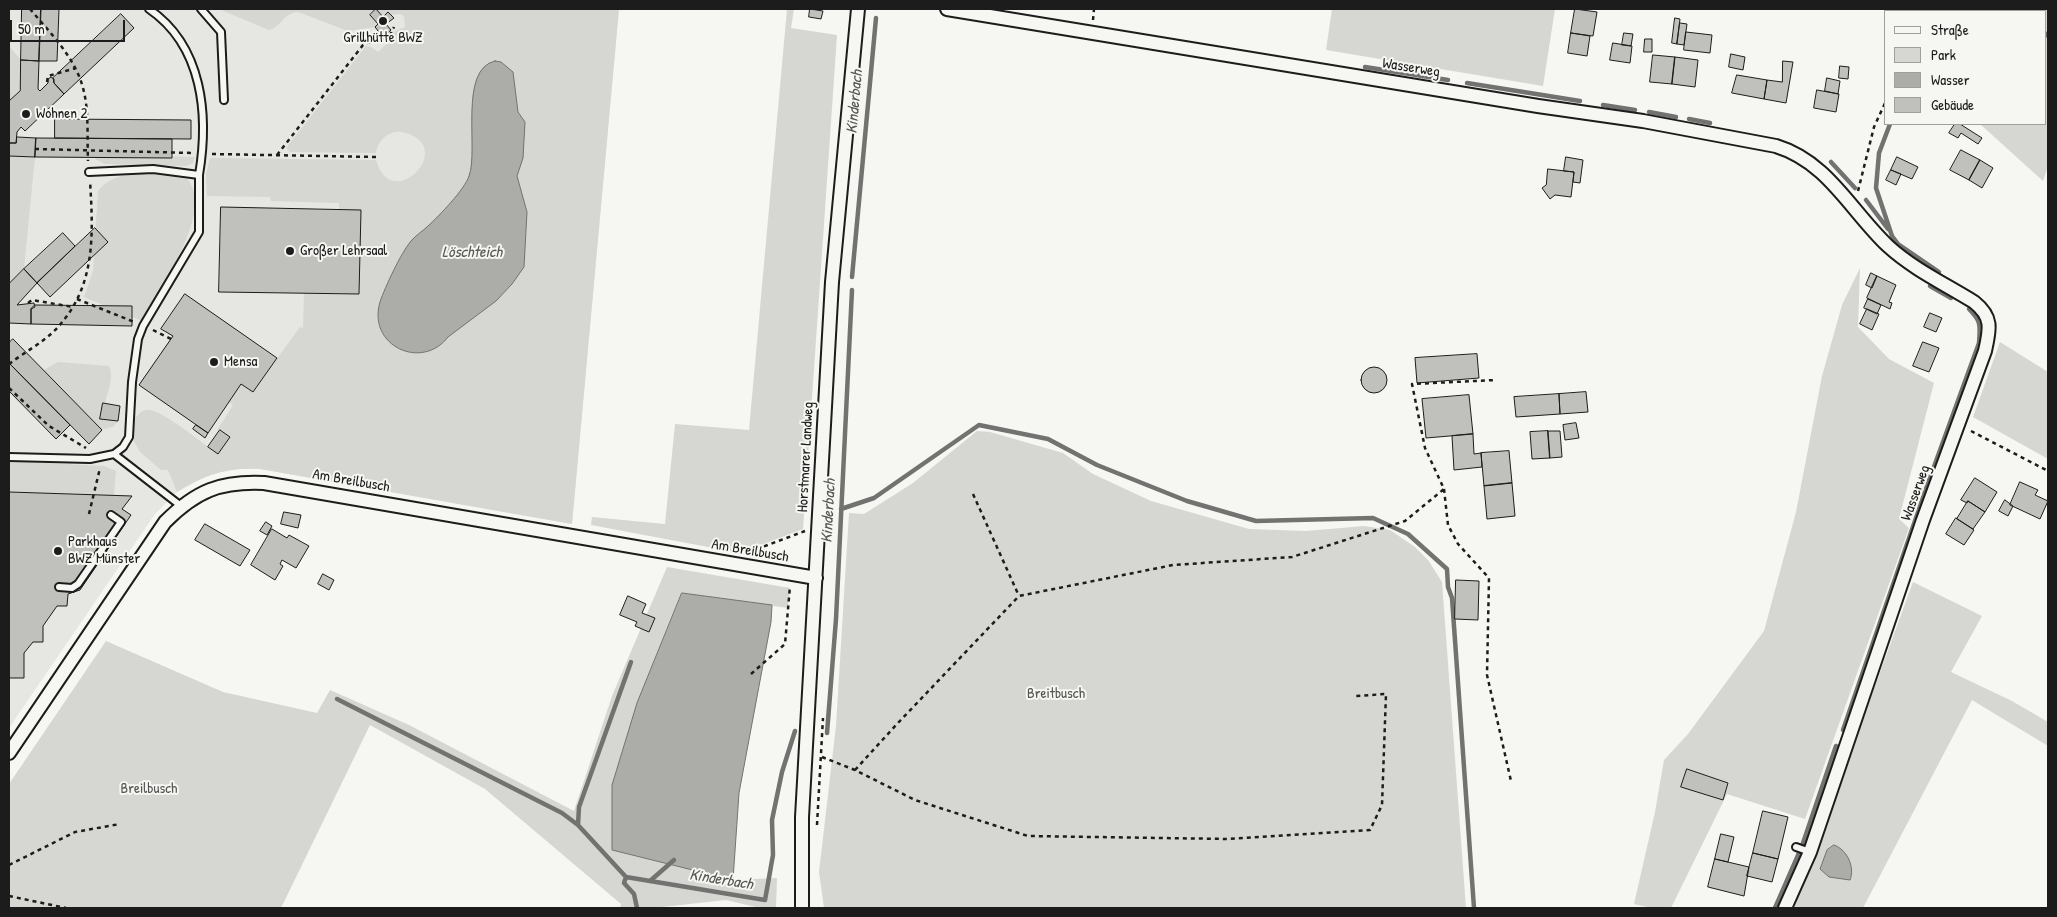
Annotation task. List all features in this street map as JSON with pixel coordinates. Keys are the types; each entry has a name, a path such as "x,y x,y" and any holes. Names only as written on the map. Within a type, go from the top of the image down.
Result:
{"street":[{"name":"Horstmarer Landweg","path":"802,908 801,836 832,282 858,9"},
{"name":"Wasserweg","path":"947,9 1538,106 1643,121 1765,143 1794,152 1808,160 1825,174 1896,252 1974,302 1987,315 1989,325 1985,351 1923,520 1810,852 1785,908"},
{"name":"Am Breilbusch","path":"9,753 165,522 181,506 213,488 238,482 264,483 816,578"}],"lane":[{"path":"9,457 103,457 114,454 123,447 129,437 132,382 138,339 143,326 199,232 199,175 202,154 201,97 196,72 174,30 149,9"},
{"path":"201,9 221,32 224,100"},
{"path":"89,172 153,169 199,175"},
{"path":"114,454 181,506"},
{"path":"59,587 72,588 78,584 121,522 111,515"},
{"path":"1796,847 1810,852"}],"path":[{"path":"9,364 63,322 83,289 90,261 92,211 84,92 76,68 66,52 30,9"},
{"path":"276,155 363,45 387,38 394,27"},
{"path":"47,82 46,78 48,76 76,68"},
{"path":"1850,202 1860,188 1864,161 1874,126 1884,105"},
{"path":"35,149 88,152 376,157"},
{"path":"77,299 143,326 171,340"},
{"path":"28,303 32,300 73,306"},
{"path":"1496,380 1412,384 1425,448 1444,489 1448,525 1458,544 1489,578 1487,675 1511,781"},
{"path":"9,388 49,426 85,448 92,449"},
{"path":"1958,425 2048,471"},
{"path":"89,514 103,457"},
{"path":"855,770 896,724 1020,596 1173,565 1292,556 1405,520 1444,489"},
{"path":"974,494 1020,596"},
{"path":"732,564 741,555 818,524"},
{"path":"751,674 785,644 791,575"},
{"path":"822,757 855,770 915,800 1028,836 1228,839 1370,830 1382,805 1386,694 1355,696"},
{"path":"9,865 75,832 120,824"},
{"path":"9,896 66,908"}],"shaded area":[{"path":"9,9 619,9 572,524 260,469 234,469 209,475 177,492 155,514 9,728"}],"green space":[{"path":"219,9 619,9 572,524 260,469 237,469 216,473 196,481 177,492 168,470 161,470 140,452 134,441 134,419 141,412 147,410 153,411 172,421 218,454 229,437 218,429 233,405 229,402 241,384 253,392 300,327 303,328 304,293 359,294 361,210 339,210 339,203 271,201 270,197 207,196 206,174 210,158 376,160 384,175 394,181 406,180 416,173 423,163 425,151 420,141 406,133 400,132 390,133 382,139 376,153 290,152 286,148 366,46 378,52 389,42 395,31 405,27 404,16 400,14 391,15 388,12 375,27 348,31 298,12 289,15 277,26 269,30"},
{"path":"787,9 794,9 791,28 837,35 803,529 740,553 591,525 592,517 665,524 675,424 749,430"},
{"path":"1332,9 1555,9 1543,86 1326,50"},
{"path":"2048,9 2048,166 2043,181 1981,125 2047,125 2047,10 1987,10"},
{"path":"9,46 21,60 20,91 9,101"},
{"path":"101,155 195,157 193,163 186,166 105,164 95,159"},
{"path":"9,156 35,157 24,269 9,284"},
{"path":"146,173 187,179 194,193 194,210 190,230 181,250 142,321 84,297 93,271 98,191 113,179 126,175"},
{"path":"1860,268 1858,327 1889,359 1934,383 1899,519 1909,528 1805,819 1727,794 1671,908 1652,908 1634,904 1655,812 1664,760 1688,734 1764,631 1796,512 1822,376 1842,305"},
{"path":"2000,342 2048,372 2048,459 1973,417"},
{"path":"58,362 109,366 111,372 110,385 100,419 118,421 113,427 99,430 86,438 79,434 76,420 58,421 31,388 33,376"},
{"name":"Breitbusch","path":"977,431 990,432 1063,453 1093,474 1151,501 1249,529 1306,531 1364,526 1390,530 1415,547 1428,560 1442,582 1466,908 824,908 819,872 836,726 849,513 864,514 913,483"},
{"path":"9,461 104,466 116,471 114,495 9,492"},
{"name":"Breilbusch","path":"667,567 790,588 788,608 682,593 665,638 613,850 732,880 777,878 776,908 760,908 726,900 653,908 620,908 621,904 485,789 370,725 281,908 9,908 9,784 106,641 223,692 317,713 330,690 409,725 574,811 612,696"},
{"path":"1913,582 1982,616 1951,672 2012,701 2048,722 2048,746 1972,700 1863,908 1794,908"}],"water":[{"name":"Löschteich","path":"495,61 501,62 513,72 518,112 525,122 523,158 517,176 527,212 524,267 512,284 496,301 437,347 425,352 399,349 381,331 378,318 380,302 407,246 445,209 467,181 471,164 473,94 477,79 484,67"},
{"path":"682,593 772,605 771,622 739,793 733,880 612,850 612,785 637,703"},
{"path":"1834,845 1847,855 1852,870 1850,880 1829,877 1820,869 1827,850"}],"building":[{"path":"22,9 41,9 39,61 21,60"},
{"path":"41,9 59,9 57,61 39,61"},
{"name":"Grillhütte BWZ","path":"376,9 383,17 388,12 394,18 386,24 391,30 383,37 375,27 378,24 370,15"},
{"path":"810,9 823,11 821,19 809,17"},
{"path":"1575,9 1597,12 1593,36 1571,33"},
{"path":"121,14 134,28 64,94 54,83 53,78"},
{"path":"1675,18 1680,19 1677,44 1672,43"},
{"path":"1680,23 1687,24 1684,45 1677,44"},
{"path":"1686,32 1712,35 1710,53 1684,50"},
{"path":"1571,33 1590,36 1587,56 1568,53"},
{"path":"1624,33 1633,34 1631,46 1622,45"},
{"path":"1645,39 1652,39 1652,52 1644,52"},
{"path":"1613,43 1632,46 1630,63 1610,60"},
{"path":"1731,54 1745,57 1743,70 1729,67"},
{"path":"1653,55 1675,57 1672,84 1650,82"},
{"path":"1675,57 1698,60 1695,87 1672,84"},
{"name":"Wohnen 2","path":"21,60 39,61 38,89 40,91 51,77 64,94 25,131 21,127 17,132 16,143 9,143 9,101 20,91"},
{"path":"1783,61 1793,62 1786,103 1764,99 1767,80 1782,82"},
{"path":"1840,66 1849,67 1848,79 1839,78"},
{"path":"1737,75 1767,80 1764,99 1732,93"},
{"path":"1827,78 1840,81 1838,94 1825,91"},
{"path":"1817,90 1839,94 1836,112 1814,108"},
{"path":"55,119 191,120 191,139 55,138"},
{"path":"1954,125 1962,125 1982,138 1978,144 1961,133 1958,138 1949,133"},
{"path":"17,137 36,138 35,157 9,156 9,143 16,143"},
{"path":"36,138 172,139 172,158 35,157"},
{"path":"1961,150 1980,160 1969,180 1950,170"},
{"path":"1566,157 1583,160 1580,183 1573,182 1574,172 1564,171"},
{"path":"1897,157 1918,167 1912,179 1891,170"},
{"path":"1980,160 1993,168 1982,188 1969,180"},
{"path":"1548,169 1574,172 1571,197 1555,195 1550,199 1542,188 1546,185"},
{"path":"1891,170 1901,174 1896,185 1886,180"},
{"name":"Großer Lehrsaal","path":"221,207 361,210 359,294 219,292"},
{"path":"95,228 108,242 50,297 37,283"},
{"path":"63,233 75,246 37,283 24,269"},
{"path":"24,269 37,283 17,305 34,303 35,307 31,309 31,324 9,323 9,284"},
{"path":"1871,273 1877,276 1872,288 1866,285"},
{"path":"1877,276 1896,285 1889,302 1892,303 1890,309 1867,298"},
{"name":"Mensa","path":"185,294 277,358 253,392 241,384 208,433 139,385 173,336 161,329"},
{"path":"1868,299 1881,305 1877,314 1864,308"},
{"path":"35,305 132,306 132,326 31,324 31,309"},
{"path":"1867,309 1879,314 1872,330 1860,324"},
{"path":"1930,313 1942,318 1936,332 1924,327"},
{"path":"13,339 102,430 89,444 9,363 9,343"},
{"path":"1923,342 1939,348 1929,372 1913,366"},
{"path":"1477,354 1479,378 1417,383 1415,358"},
{"path":"9,363 70,425 56,439 9,391"},
{"path":"1374,367 1383,371 1387,380 1383,389 1374,393 1365,389 1361,380 1365,371"},
{"path":"1586,392 1588,412 1560,414 1559,394"},
{"path":"1559,394 1560,414 1516,417 1514,397"},
{"path":"1469,395 1473,434 1426,438 1422,399"},
{"path":"103,403 120,406 118,421 100,419"},
{"path":"1576,423 1579,438 1565,440 1563,425"},
{"path":"196,425 208,433 205,438 193,429"},
{"path":"220,430 230,437 218,454 208,447"},
{"path":"1548,431 1550,458 1532,459 1530,432"},
{"path":"1548,431 1560,431 1562,457 1550,458"},
{"path":"1473,434 1474,454 1481,453 1482,467 1454,470 1452,436"},
{"path":"1509,451 1512,483 1484,486 1481,453"},
{"path":"1975,478 1997,492 1985,512 1968,501 1967,503 1961,500"},
{"path":"2020,482 2038,490 2035,495 2048,501 2040,519 2010,505"},
{"path":"1512,483 1515,516 1487,519 1484,486"},
{"name":"Parkhaus BWZ Münster","path":"9,492 132,496 122,509 131,515 80,590 68,594 67,606 57,606 43,626 43,642 33,642 24,653 24,678 9,678"},
{"path":"2005,500 2013,506 2008,516 1999,511"},
{"path":"1968,501 1985,512 1973,529 1957,519"},
{"path":"284,512 301,515 298,528 281,524"},
{"path":"1956,518 1974,530 1964,545 1946,534"},
{"path":"266,522 272,526 267,535 260,531"},
{"path":"205,524 250,550 240,566 195,540"},
{"path":"272,529 287,538 289,535 309,546 296,568 282,560 280,564 283,566 275,580 251,565"},
{"path":"323,574 334,580 329,590 318,584"},
{"path":"1456,580 1479,581 1478,620 1455,619"},
{"path":"628,596 646,604 642,613 655,618 649,632 635,626 637,622 620,615"},
{"path":"1687,769 1728,783 1723,800 1681,787"},
{"path":"1763,811 1788,817 1778,859 1753,853"},
{"path":"1721,834 1734,837 1728,862 1715,859"},
{"path":"1753,853 1778,859 1772,882 1747,876"},
{"path":"1715,859 1749,867 1744,896 1708,887"}],"waterway":[{"name":"Kinderbach","path":"852,277 876,18"},
{"path":"1365,67 1448,80"},
{"path":"1467,83 1580,101"},
{"path":"1603,105 1635,110"},
{"path":"1649,112 1676,117"},
{"path":"1689,119 1710,123"},
{"path":"1890,125 1879,153 1876,188 1892,236 1898,244 1939,272"},
{"path":"1831,162 1855,188"},
{"path":"1866,200 1888,229"},
{"path":"1930,286 1951,298"},
{"name":"Kinderbach","path":"827,733 836,619 852,290"},
{"path":"1843,730 1927,486 1979,343 1979,324 1969,309"},
{"path":"841,509 874,498 979,425 1048,439 1097,465 1187,501 1256,521 1373,518 1408,534 1447,569 1448,587 1452,598 1474,908"},
{"path":"578,825 579,807 631,662"},
{"path":"337,699 562,813 578,825 626,877"},
{"name":"Kinderbach","path":"637,908 634,894 624,883 626,877 765,900 773,855 772,820 782,772 795,731"},
{"path":"1802,846 1836,746"},
{"path":"1775,908 1799,853"},
{"path":"650,881 674,860"}],"place":[{"name":"Grillhütte BWZ","path":"383,21"},
{"name":"Wohnen 2","path":"26,114"},
{"name":"Großer Lehrsaal","path":"290,251"},
{"name":"Mensa","path":"214,362"},
{"name":"Parkhaus BWZ Münster","path":"58,551"}]}
